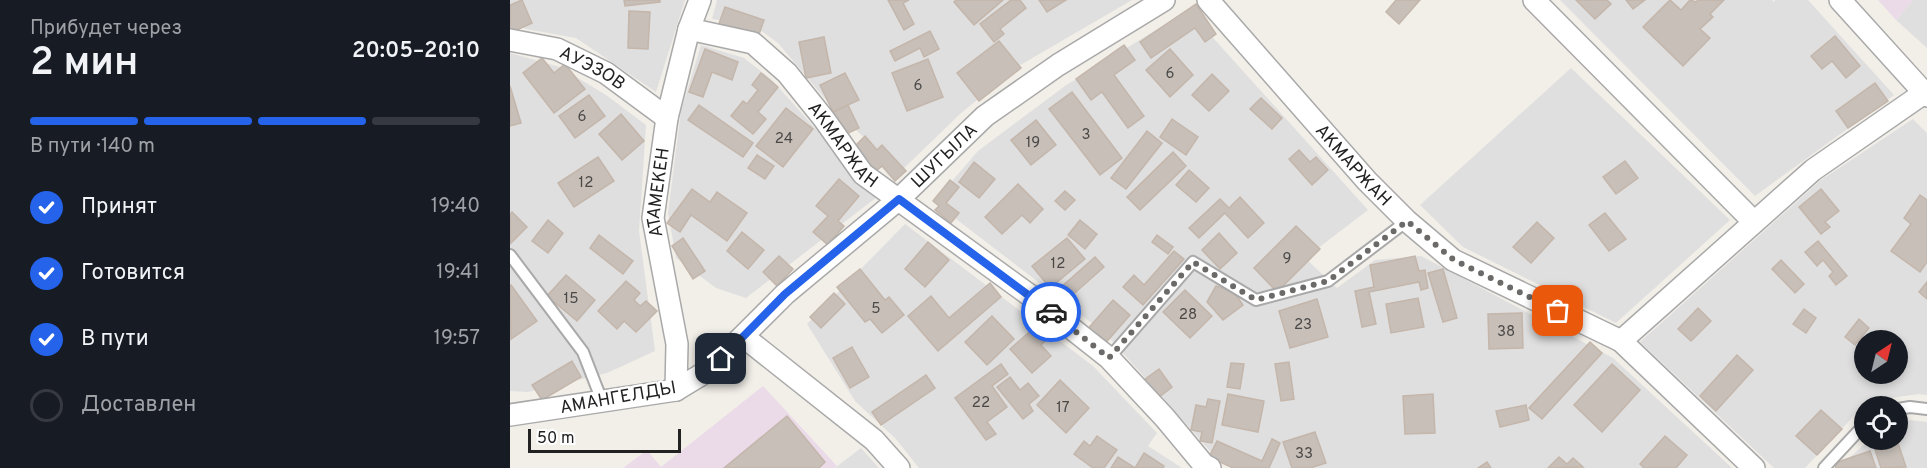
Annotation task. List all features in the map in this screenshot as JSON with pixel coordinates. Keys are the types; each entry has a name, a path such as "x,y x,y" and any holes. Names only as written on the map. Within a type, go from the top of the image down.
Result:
{"street":[{"name":"АТАМЕКЕН","path":"676,390 677,344 654,218 667,118 689,28 700,0"},
{"name":"ШУГЫЛА","path":"744,337 785,294 899,199 985,116 1058,65 1164,0"},
{"name":"АКМАРЖАН","path":"1208,0 1367,181 1407,221 1454,260 1621,341 1754,468"},
{"path":"1534,0 1754,222"},
{"path":"1621,341 1813,170 1926,94 1840,0"},
{"name":"АКМАРЖАН","path":"689,28 753,43 787,73 824,119 863,174 1028,294 1109,358 1165,418 1204,465 1210,468"},
{"name":"АУЭЗОВ","path":"510,40 557,49 606,74 667,118"},
{"path":"744,337 874,440 900,468"},
{"name":"АМАНГЕЛДЫ","path":"510,415 676,390 709,370 744,337"}],"lane":[{"path":"1109,358 1193,262 1256,300 1328,281 1407,221"},
{"path":"510,255 583,352 602,401"},
{"path":"1908,407 1927,409"},
{"path":"1824,468 1854,436"}],"shaded area":[{"path":"510,0 685,0 656,92 576,38 526,29 510,21"},
{"path":"717,0 1132,0 1017,67 960,114 900,172 832,107 778,43 753,25 712,19"},
{"path":"1560,0 1772,0 1774,2 1775,0 1808,0 1894,95 1755,196"},
{"path":"1878,0 1913,0 1896,20"},
{"path":"1913,0 1927,0 1927,48 1896,20"},
{"path":"1188,10 1368,210 1305,258 1337,288 1375,260 1421,256 1613,358 1732,468 1239,468 1211,452 1106,334 934,202 978,151 1065,86"},
{"path":"701,45 744,58 771,79 825,139 863,174 877,197 746,298 716,288 676,258 668,213 681,111"},
{"path":"510,53 560,67 606,95 646,125 639,231 655,351 607,373 528,392 510,391"},
{"path":"1571,68 1730,220 1616,323 1463,247 1420,205"},
{"path":"1913,119 1927,133 1927,395 1854,396 1854,416 1805,468 1774,468 1640,342 1821,180"},
{"path":"905,224 1093,366 1157,433 1148,446 1182,468 919,468 896,439 855,401 807,324"},
{"path":"763,386 837,466 835,468 623,468 647,450 661,467"},
{"path":"1908,420 1927,422 1927,468 1838,468 1858,450 1908,450"},
{"path":"861,448 879,468 835,468"}],"building":[{"path":"522,0 532,23 510,33 510,5"},
{"path":"624,0 660,0 660,2 625,6"},
{"path":"888,0 909,0 903,3 914,24 904,30"},
{"path":"956,0 1003,0 974,25 954,2"},
{"path":"1011,0 1020,0 1026,8 1000,29 1004,34 994,42 980,24"},
{"path":"1039,0 1066,0 1047,12"},
{"path":"1396,0 1420,0 1399,24 1386,12"},
{"path":"1576,0 1607,0 1611,4 1595,19"},
{"path":"1626,0 1645,0 1633,9"},
{"path":"1670,0 1681,10 1690,0 1696,2 1698,0 1724,0 1710,14 1713,17 1700,29 1710,38 1683,66 1643,27"},
{"path":"1196,4 1216,34 1205,42 1195,28 1151,58 1140,42"},
{"path":"725,7 764,20 756,43 717,29"},
{"path":"629,11 650,12 648,49 628,48"},
{"path":"930,31 939,49 924,57 920,48 895,61 890,51"},
{"path":"1835,36 1860,66 1846,78 1832,61 1822,69 1811,56"},
{"path":"824,37 831,73 806,78 799,42"},
{"path":"999,41 1021,68 979,101 957,73"},
{"path":"1124,45 1135,60 1114,75 1144,116 1128,128 1102,92 1091,100 1076,79"},
{"path":"705,49 738,62 732,80 712,72 703,97 689,92"},
{"path":"1170,49 1193,75 1170,97 1146,70"},
{"path":"542,58 554,73 565,64 585,89 554,113 523,73"},
{"path":"928,59 943,97 907,111 892,73"},
{"path":"761,73 778,87 758,112 766,119 753,134 731,116 743,101 747,104 758,90 752,85"},
{"path":"845,73 859,100 833,112 820,85"},
{"path":"1212,74 1229,91 1209,111 1192,95"},
{"path":"1875,83 1888,101 1848,128 1836,111"},
{"path":"510,86 521,123 510,126"},
{"path":"1072,92 1122,158 1100,175 1049,109"},
{"path":"589,95 605,116 575,138 559,116"},
{"path":"1261,98 1282,118 1272,129 1250,109"},
{"path":"699,105 753,143 743,157 688,120"},
{"path":"848,105 859,128 844,135 833,112"},
{"path":"786,108 813,129 783,167 756,146"},
{"path":"621,114 644,141 622,160 599,134"},
{"path":"1172,119 1198,137 1186,155 1160,137"},
{"path":"1036,120 1056,145 1031,165 1011,140"},
{"path":"1147,131 1162,143 1126,189 1111,178"},
{"path":"865,136 877,150 882,145 906,171 895,181 882,166 874,173 852,149"},
{"path":"1299,150 1310,162 1316,157 1328,170 1312,185 1289,159"},
{"path":"1173,152 1186,166 1140,210 1127,197"},
{"path":"757,155 774,166 765,179 748,168"},
{"path":"598,157 614,181 574,207 558,183"},
{"path":"1625,161 1638,178 1616,194 1603,177"},
{"path":"974,162 995,179 979,198 959,182"},
{"path":"1189,170 1209,188 1196,202 1176,185"},
{"path":"839,179 859,196 838,221 844,226 828,245 813,232 828,216 816,206"},
{"path":"950,180 959,187 946,203 959,213 951,223 935,210 939,206 933,201"},
{"path":"1018,184 1043,209 1030,223 1022,215 1002,234 985,217"},
{"path":"692,189 710,202 717,192 747,213 727,241 691,215 680,232 667,223"},
{"path":"1821,189 1839,211 1825,222 1830,227 1821,234 1799,207"},
{"path":"1065,191 1075,200 1065,210 1055,201"},
{"path":"1920,195 1927,200 1927,262 1920,272 1891,251 1911,224 1904,218"},
{"path":"1240,197 1264,223 1248,238 1225,213 1199,238 1189,228 1220,199 1229,208"},
{"path":"512,212 527,227 510,244 510,215"},
{"path":"1605,213 1626,239 1609,251 1589,225"},
{"path":"548,220 563,233 548,253 532,241"},
{"path":"1080,220 1097,234 1085,249 1068,235"},
{"path":"1537,222 1554,238 1531,263 1513,247"},
{"path":"1296,226 1320,249 1277,292 1254,268"},
{"path":"742,232 764,250 748,269 727,251"},
{"path":"1219,233 1237,253 1220,269 1202,250"},
{"path":"599,235 633,261 623,274 590,248"},
{"path":"1157,235 1173,247 1168,254 1152,242"},
{"path":"683,238 705,271 693,279 672,246"},
{"path":"1067,238 1085,259 1050,288 1032,266"},
{"path":"1818,241 1847,276 1836,285 1829,276 1833,272 1823,260 1817,266 1805,252"},
{"path":"928,242 949,260 925,287 905,269"},
{"path":"1174,251 1184,259 1143,305 1123,287 1134,275 1144,285"},
{"path":"779,256 793,269 777,286 763,272"},
{"path":"1415,256 1419,271 1425,270 1428,288 1421,290 1419,282 1369,292 1376,324 1362,327 1355,291 1374,287 1370,265"},
{"path":"1095,257 1104,267 1069,298 1060,288"},
{"path":"1781,260 1804,284 1795,293 1772,269"},
{"path":"860,269 885,300 889,297 904,315 882,333 870,319 865,322 837,287"},
{"path":"1443,269 1457,318 1443,322 1428,273"},
{"path":"566,275 595,300 577,321 547,296"},
{"path":"626,281 640,293 634,300 640,306 646,301 657,311 636,332 624,321 617,329 598,311"},
{"path":"1927,282 1927,299 1919,292"},
{"path":"990,283 1001,297 938,351 908,316 931,296 949,318"},
{"path":"510,286 537,321 511,339"},
{"path":"1216,286 1234,292 1243,305 1223,320 1207,302"},
{"path":"1185,290 1212,316 1190,338 1163,312"},
{"path":"834,293 845,304 821,328 810,317"},
{"path":"1418,298 1424,327 1391,333 1386,304"},
{"path":"1317,299 1328,337 1290,348 1279,311"},
{"path":"1113,300 1130,315 1103,346 1086,331"},
{"path":"1698,308 1711,321 1691,341 1678,329"},
{"path":"1804,309 1816,318 1806,333 1793,324"},
{"path":"1522,313 1523,348 1489,349 1488,314"},
{"path":"992,316 1014,339 987,365 965,342"},
{"path":"1044,319 1055,332 1041,345 1051,356 1032,373 1010,349"},
{"path":"1859,319 1869,328 1854,330 1854,344 1845,337"},
{"path":"1590,342 1602,353 1542,419 1529,408"},
{"path":"852,347 869,377 850,388 833,358"},
{"path":"1737,355 1753,370 1716,411 1700,396"},
{"path":"572,361 581,377 542,400 532,385"},
{"path":"1289,362 1294,399 1281,401 1275,364"},
{"path":"1231,363 1244,364 1240,389 1227,387"},
{"path":"1001,364 1008,374 992,386 1007,407 987,422 996,434 986,440 955,398"},
{"path":"1612,364 1640,390 1602,432 1574,405"},
{"path":"1159,369 1172,387 1158,398 1144,380"},
{"path":"926,375 935,388 881,425 872,412"},
{"path":"1010,377 1020,390 1028,383 1039,396 1029,404 1033,411 1023,419 997,387"},
{"path":"1060,380 1089,408 1066,433 1037,405"},
{"path":"1228,394 1264,401 1258,432 1222,425"},
{"path":"1433,394 1435,433 1405,434 1403,396"},
{"path":"1208,399 1220,401 1212,443 1200,441 1202,432 1191,430 1196,405 1206,407"},
{"path":"1526,405 1529,420 1500,427 1496,411"},
{"path":"1821,410 1842,429 1817,455 1796,436"},
{"path":"787,416 825,462 819,468 724,468"},
{"path":"1315,432 1326,463 1310,468 1292,468 1283,442"},
{"path":"1097,436 1117,450 1104,468 1093,468 1074,454 1084,441 1090,446"},
{"path":"1665,436 1687,455 1676,468 1644,468 1640,464"},
{"path":"1272,439 1280,443 1269,468 1233,468 1209,457 1217,441 1262,461"},
{"path":"1875,450 1900,450 1906,467 1881,468"},
{"path":"1870,451 1876,468 1836,468 1835,463"},
{"path":"1144,453 1164,466 1163,468 1135,468"},
{"path":"1118,457 1135,468 1111,468"},
{"path":"1559,457 1567,464 1573,458 1583,467 1548,468"},
{"path":"1487,462 1491,468 1478,468"}],"way so far":[{"path":"1051,312 1109,358 1193,262 1256,300 1328,281 1407,221 1454,260 1558,311"}],"route":[{"path":"721,359 785,294 899,199 1051,312"}]}
